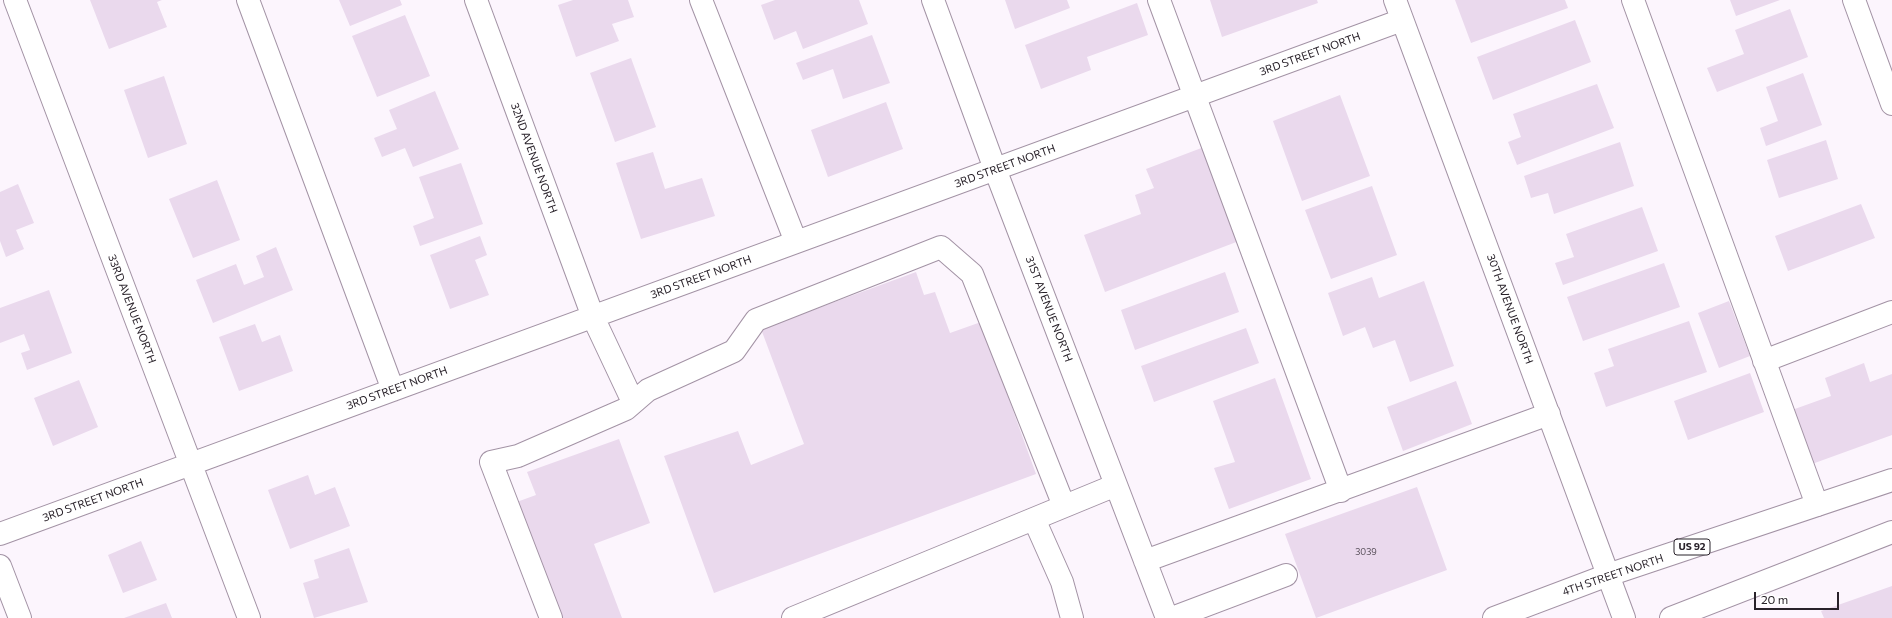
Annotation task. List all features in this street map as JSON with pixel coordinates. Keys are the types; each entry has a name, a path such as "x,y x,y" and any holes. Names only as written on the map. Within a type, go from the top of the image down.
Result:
{"street":[{"name":"33RD AVENUE NORTH","path":"15,0 249,618"},
{"path":"248,0 394,390"},
{"name":"32ND AVENUE NORTH","path":"476,0 593,317 633,402"},
{"path":"701,0 796,242"},
{"name":"31ST AVENUE NORTH","path":"933,0 995,170 1167,618"},
{"path":"1159,0 1341,491"},
{"name":"30TH AVENUE NORTH","path":"1395,0 1624,618"},
{"path":"1633,0 1816,504"},
{"path":"1854,0 1892,104"},
{"name":"3RD STREET NORTH","path":"0,534 1402,20"},
{"path":"550,618 491,462 518,456 626,409 648,390 734,351 756,320 941,247 972,274 1064,506"},
{"path":"1764,361 1892,312"},
{"path":"1145,562 1549,414"},
{"name":"4TH STREET NORTH","path":"1494,618 1608,575 1816,504 1892,480"},
{"path":"793,618 1116,485"},
{"path":"1034,519 1062,582 1072,618"},
{"path":"1672,618 1892,532"},
{"path":"0,566 20,618"},
{"path":"1172,618 1286,576"}],"building":[{"path":"90,0 162,0 157,2 167,27 109,49"},
{"path":"339,0 400,0 402,5 350,26"},
{"path":"573,0 628,0 634,17 612,24 619,41 576,57 558,5"},
{"path":"775,0 859,0 868,24 803,49 796,31 774,40 761,5"},
{"path":"1005,0 1067,0 1070,8 1015,29"},
{"path":"1210,0 1317,0 1318,3 1222,37"},
{"path":"1455,0 1565,0 1568,8 1471,43"},
{"path":"1730,0 1780,0 1736,16"},
{"path":"1137,3 1148,35 1087,57 1091,70 1041,89 1025,45"},
{"path":"1790,9 1808,57 1717,92 1707,68 1744,54 1735,30"},
{"path":"405,15 430,76 377,97 352,36"},
{"path":"1575,20 1591,62 1493,100 1477,57"},
{"path":"872,35 890,83 843,99 833,69 803,80 796,63"},
{"path":"631,58 656,127 615,142 590,73"},
{"path":"1803,73 1822,125 1766,146 1760,128 1778,121 1766,87"},
{"path":"164,76 187,144 148,158 124,90"},
{"path":"1597,84 1614,128 1517,165 1508,142 1521,137 1513,114"},
{"path":"435,91 459,149 413,167 405,148 382,157 374,138 397,129 389,110"},
{"path":"1340,95 1370,176 1302,201 1273,121"},
{"path":"886,102 903,149 828,177 811,130"},
{"path":"1826,140 1838,179 1779,198 1767,160"},
{"path":"1620,142 1634,186 1554,214 1548,193 1531,198 1524,176"},
{"path":"1204,147 1239,241 1105,292 1084,235 1141,214 1135,195 1154,188 1146,169"},
{"path":"653,152 665,189 702,178 715,216 641,239 616,163"},
{"path":"461,163 483,224 420,246 413,226 434,218 419,177"},
{"path":"217,180 240,240 193,258 169,199"},
{"path":"18,184 34,223 16,230 24,249 6,257 0,241 0,192"},
{"path":"1372,186 1397,255 1331,279 1305,210"},
{"path":"1861,204 1875,238 1788,271 1775,236"},
{"path":"1642,207 1658,251 1563,285 1555,263 1574,257 1566,234"},
{"path":"480,236 487,255 475,260 489,295 450,309 430,255"},
{"path":"276,247 293,290 213,323 196,280 236,264 244,285 264,277 256,256"},
{"path":"1664,263 1680,307 1583,341 1567,297"},
{"path":"916,272 924,295 935,292 950,333 981,322 1036,474 714,593 664,456 738,431 751,465 804,444 761,329"},
{"path":"1225,272 1239,312 1135,350 1121,310"},
{"path":"1372,277 1379,298 1424,281 1454,366 1410,382 1395,340 1373,348 1365,327 1343,336 1328,293"},
{"path":"49,290 72,353 27,370 21,353 30,350 24,334 0,343 0,308"},
{"path":"1729,301 1750,356 1719,368 1698,313"},
{"path":"1689,321 1707,372 1606,407 1594,373 1614,366 1608,349"},
{"path":"255,324 262,342 280,335 293,371 239,391 219,337"},
{"path":"1246,328 1259,363 1154,402 1141,366"},
{"path":"1864,363 1870,382 1892,374 1892,435 1812,464 1792,410 1831,396 1825,378"},
{"path":"1750,373 1764,412 1688,440 1674,401"},
{"path":"1275,378 1311,479 1229,509 1214,468 1235,462 1213,401"},
{"path":"79,380 98,427 53,446 34,398"},
{"path":"1456,381 1472,424 1403,451 1387,407"},
{"path":"619,439 650,523 594,544 622,618 556,618 514,503 536,495 527,472"},
{"path":"308,475 315,495 335,487 350,526 290,549 268,490"},
{"path":"1417,487 1447,570 1316,618 1285,534"},
{"path":"141,541 157,580 123,593 108,555"},
{"path":"349,548 368,602 314,618 303,583 319,578 314,560"},
{"path":"1892,586 1892,618 1824,618 1821,611"},
{"path":"166,603 172,618 124,618"}]}
